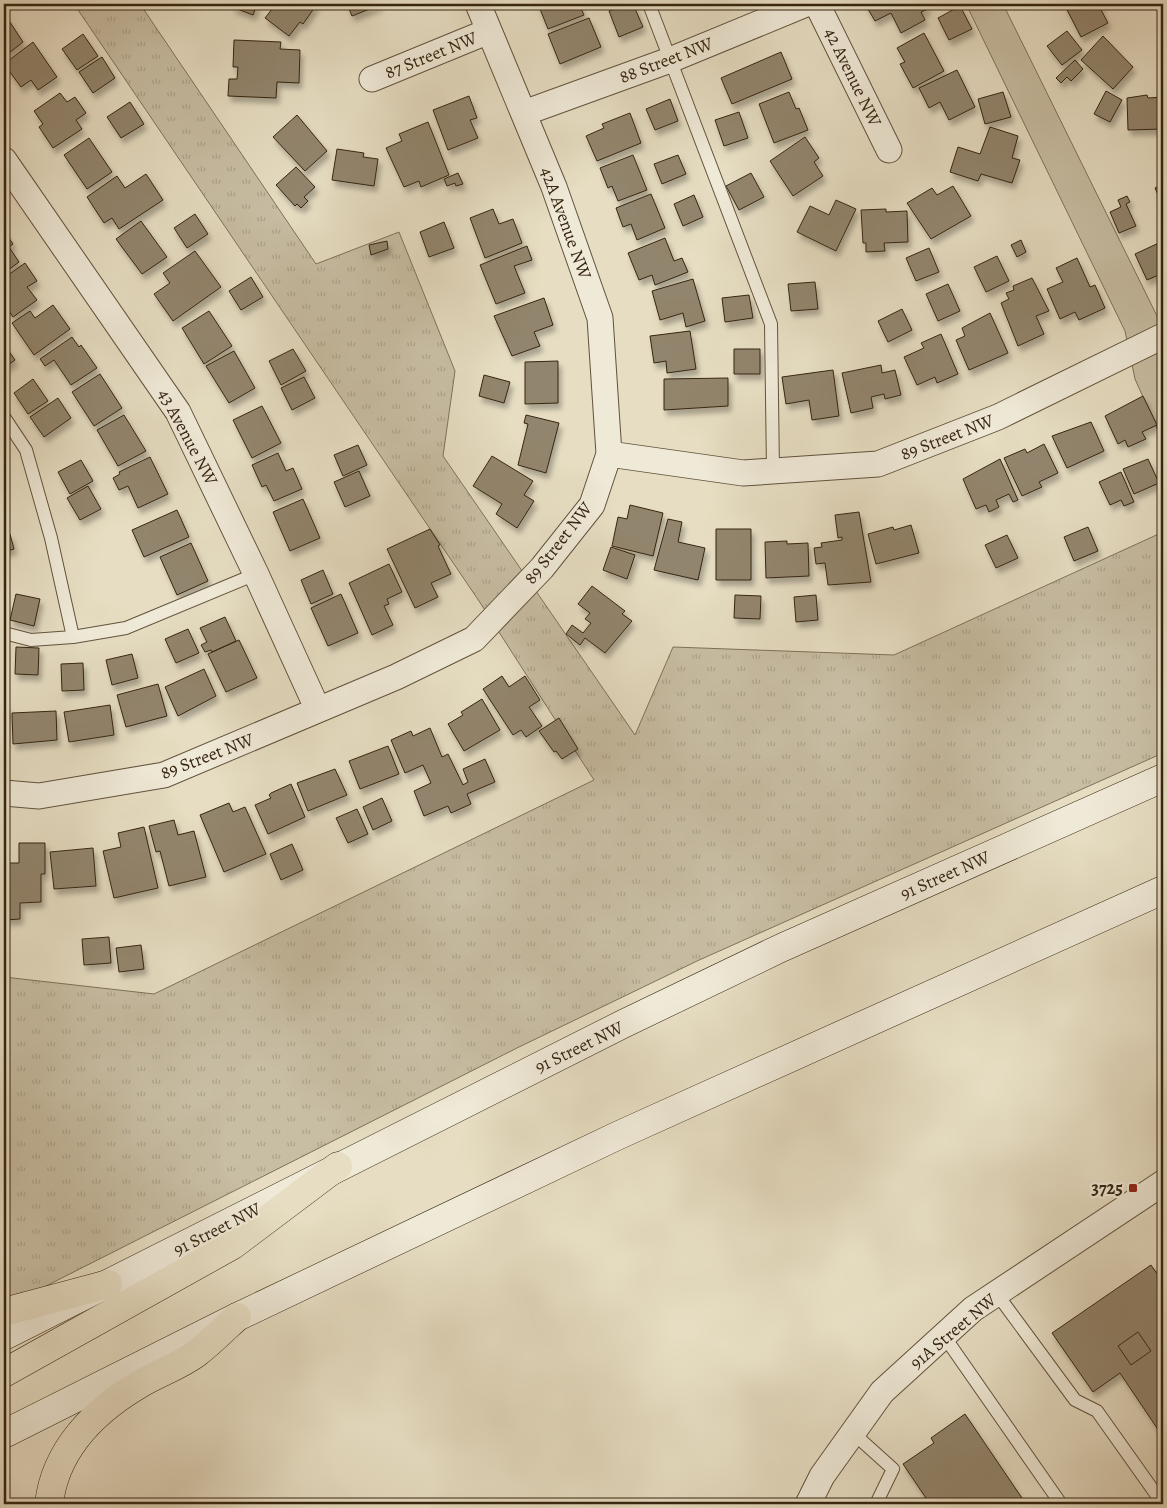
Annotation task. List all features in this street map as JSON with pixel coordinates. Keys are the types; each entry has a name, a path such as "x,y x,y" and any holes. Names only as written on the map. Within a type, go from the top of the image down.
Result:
{"highway":[{"path":"4,1373 233,1245 338,1166"},
{"path":"4,1312 108,1284"},
{"path":"49,1504 50,1489 62,1456 85,1427 139,1385 196,1354 237,1317"}],"main road":[{"name":"91 Street NW","path":"4,1336 338,1166 781,948 1163,778"},
{"path":"4,1434 237,1317 619,1135 1163,890"}],"street":[{"name":"42A Avenue NW","path":"478,4 554,187 600,318 609,454"},
{"name":"88 Street NW","path":"524,113 670,60 806,4"},
{"name":"42 Avenue NW","path":"817,4 889,150"},
{"name":"87 Street NW","path":"372,80 490,31"},
{"name":"43 Avenue NW","path":"4,160 178,412 256,574 318,710"},
{"name":"89 Street NW","path":"4,793 39,796 164,775 318,710 474,640 542,568 592,505 609,454 743,473 878,464 998,417 1163,336"},
{"name":"91A Street NW","path":"808,1504 822,1476 882,1392 973,1309 1163,1183"}],"lane":[{"path":"649,4 770,324 773,471"},
{"path":"4,417 26,450 51,538 73,637"},
{"path":"4,633 31,640 73,637 126,628 256,574"},
{"path":"997,1294 1075,1400 1097,1411 1163,1504"},
{"path":"944,1336 1061,1504"},
{"path":"853,1433 893,1469 876,1504"}],"green space":[{"path":"74,4 140,4 316,264 399,232 455,371 443,456 635,735 673,647 894,655 1163,532 1163,753 697,961 517,1048 40,1289 4,1302 4,977 154,994 594,780 479,601"},
{"path":"966,4 1003,4 1158,318 1163,337 1163,442 1135,379 1125,331"}],"building":[{"path":"233,4 257,4 253,15 232,7"},
{"path":"276,4 317,4 303,24 300,22 289,36 265,18"},
{"path":"347,4 380,4 380,5 352,16"},
{"path":"538,4 579,4 584,15 548,29"},
{"path":"626,4 633,4 643,27 619,37 609,11"},
{"path":"865,4 925,4 928,9 921,12 925,20 901,33 891,13 875,21"},
{"path":"1064,4 1104,4 1099,6 1108,23 1081,37"},
{"path":"960,6 972,29 949,40 938,18"},
{"path":"4,13 23,42 4,57"},
{"path":"589,18 601,47 560,64 548,34"},
{"path":"1067,31 1082,50 1062,65 1047,46"},
{"path":"924,33 944,71 913,88 900,64 905,62 897,48"},
{"path":"83,34 98,56 77,70 62,49"},
{"path":"1103,36 1133,67 1113,89 1081,60"},
{"path":"234,40 281,42 280,49 300,50 299,83 277,82 276,98 228,96 229,79 237,79 238,67 233,67"},
{"path":"33,42 57,77 38,90 31,80 21,87 4,64"},
{"path":"781,52 792,79 732,104 721,78"},
{"path":"102,57 115,78 93,93 79,72"},
{"path":"1075,60 1083,69 1071,81 1067,77 1061,83 1056,78"},
{"path":"957,70 975,107 949,120 940,102 929,108 919,88"},
{"path":"1106,91 1122,100 1110,122 1094,114"},
{"path":"789,92 796,109 799,108 808,130 774,143 759,104"},
{"path":"1003,92 1011,117 985,124 978,99"},
{"path":"60,93 67,102 75,97 86,113 76,120 82,129 53,148 39,127 43,124 34,111"},
{"path":"1147,95 1148,98 1163,97 1163,129 1128,130 1127,98"},
{"path":"469,96 477,118 470,120 478,138 448,150 433,110"},
{"path":"670,99 678,121 655,130 646,109"},
{"path":"130,102 144,124 121,138 107,117"},
{"path":"739,112 748,138 724,146 715,120"},
{"path":"630,113 641,143 597,161 586,136 604,128 602,124"},
{"path":"297,115 327,151 305,171 273,137"},
{"path":"428,122 449,175 421,187 419,181 404,187 386,148 402,141 399,134"},
{"path":"990,127 1018,136 1012,158 1020,160 1012,183 981,174 978,181 950,172 958,147 980,154"},
{"path":"805,137 819,158 814,162 823,176 793,196 770,161"},
{"path":"89,138 112,172 87,189 64,155"},
{"path":"337,149 364,153 363,157 378,159 374,186 332,180"},
{"path":"633,155 647,190 618,201 612,186 608,188 600,168"},
{"path":"678,155 686,174 662,184 654,164"},
{"path":"296,167 315,187 304,197 308,201 301,208 297,204 295,206 276,185"},
{"path":"458,173 463,184 456,186 455,183 447,186 444,179"},
{"path":"751,173 764,197 739,210 726,186"},
{"path":"146,174 163,200 119,229 112,218 104,223 87,197 117,176 125,188"},
{"path":"1163,184 1163,206 1155,188"},
{"path":"953,186 971,216 931,239 907,203 932,188 937,195"},
{"path":"651,194 665,228 637,240 631,224 623,227 616,208"},
{"path":"694,195 703,217 683,226 674,204"},
{"path":"1127,196 1130,202 1126,204 1136,226 1119,233 1110,212 1121,207 1118,200"},
{"path":"836,200 856,209 836,251 797,232 810,206 829,215"},
{"path":"493,209 499,224 513,219 522,243 485,258 470,218"},
{"path":"886,209 886,212 907,211 908,242 884,243 885,251 866,252 866,243 863,243 861,210"},
{"path":"195,214 208,234 187,248 174,228"},
{"path":"141,221 167,257 142,274 116,239"},
{"path":"444,222 454,248 429,257 420,232"},
{"path":"4,231 13,244 9,247 19,262 4,273"},
{"path":"665,238 674,261 682,258 688,272 655,285 652,275 639,280 628,253"},
{"path":"1021,240 1026,252 1017,257 1011,245"},
{"path":"387,241 388,249 371,255 369,245"},
{"path":"1163,241 1163,280 1161,274 1147,280 1135,254"},
{"path":"527,246 532,260 514,266 525,293 496,304 480,265"},
{"path":"929,248 939,272 916,281 906,258"},
{"path":"195,251 221,287 173,321 154,294 170,283 163,273"},
{"path":"997,256 1009,281 986,292 974,267"},
{"path":"1077,258 1090,287 1095,285 1105,308 1079,320 1075,312 1060,319 1047,289 1063,282 1056,268"},
{"path":"25,263 37,281 27,287 37,300 13,317 4,304 4,278"},
{"path":"251,277 263,297 241,310 229,291"},
{"path":"1032,278 1049,311 1036,316 1044,334 1018,346 1001,303 1009,299 1006,293 1014,290 1013,286"},
{"path":"693,279 705,321 686,327 683,313 660,320 652,291"},
{"path":"815,282 818,309 791,311 788,284"},
{"path":"948,284 960,311 938,321 926,294"},
{"path":"749,295 753,318 725,322 722,298"},
{"path":"544,298 553,325 534,332 540,346 512,356 494,316"},
{"path":"53,305 70,329 34,355 12,323 30,311 35,318"},
{"path":"902,309 912,330 888,342 878,321"},
{"path":"209,311 232,346 204,364 182,328"},
{"path":"990,313 1008,353 969,370 956,340 965,336 962,328"},
{"path":"690,331 696,369 667,373 666,361 654,363 650,336"},
{"path":"941,334 958,374 937,383 935,377 917,385 904,357 924,348 921,343"},
{"path":"72,337 79,347 81,345 97,368 71,385 54,360 45,366 40,359"},
{"path":"4,344 15,360 4,368"},
{"path":"293,349 306,371 281,385 269,361"},
{"path":"734,349 760,349 760,374 734,374"},
{"path":"234,351 255,388 229,403 206,366"},
{"path":"558,361 558,403 525,404 525,362"},
{"path":"881,365 882,373 895,370 901,395 885,399 884,394 871,397 873,408 851,413 842,373"},
{"path":"833,370 839,416 812,420 809,400 786,404 782,377"},
{"path":"100,374 122,408 94,426 72,392"},
{"path":"484,375 510,382 504,403 479,396"},
{"path":"304,377 315,398 292,410 281,388"},
{"path":"728,378 728,406 664,410 664,379"},
{"path":"33,379 48,401 28,414 14,393"},
{"path":"1143,396 1157,425 1142,432 1146,439 1128,447 1125,440 1118,444 1105,416"},
{"path":"58,398 71,418 44,437 30,417"},
{"path":"262,406 281,443 252,458 233,420"},
{"path":"124,415 146,451 118,466 97,430"},
{"path":"526,415 559,423 546,473 518,465 528,424 524,423"},
{"path":"1091,422 1104,451 1067,468 1052,436"},
{"path":"1044,444 1058,473 1039,482 1042,487 1022,496 1004,458 1025,449 1027,453"},
{"path":"358,445 367,465 343,476 334,455"},
{"path":"278,453 286,471 293,468 302,489 274,501 266,485 262,487 252,465"},
{"path":"492,456 533,481 524,495 534,501 517,528 496,514 502,504 473,486"},
{"path":"150,457 168,494 138,508 128,486 119,490 113,478 120,474 119,472"},
{"path":"1000,459 1018,500 1013,502 1009,494 996,500 999,507 989,512 986,505 976,509 963,479"},
{"path":"1148,459 1159,483 1134,494 1123,469"},
{"path":"81,460 93,481 70,494 58,472"},
{"path":"359,471 370,496 345,507 334,482"},
{"path":"1121,472 1134,502 1124,506 1121,500 1110,505 1099,482"},
{"path":"88,486 101,509 80,520 67,498"},
{"path":"303,499 320,538 290,551 273,512"},
{"path":"630,505 663,513 653,556 612,546 618,517 627,519"},
{"path":"177,510 189,537 144,557 132,530"},
{"path":"859,512 871,582 828,585 825,563 816,564 814,548 822,547 821,543 842,540 842,537 838,538 835,515"},
{"path":"668,519 682,522 678,542 705,548 698,580 654,570"},
{"path":"911,525 919,553 876,564 868,534 893,527 894,530"},
{"path":"1088,527 1098,551 1074,561 1064,537"},
{"path":"430,529 440,545 438,546 451,574 431,583 438,597 415,608 387,549"},
{"path":"716,529 751,529 751,580 716,580"},
{"path":"10,534 14,549 4,552 4,536"},
{"path":"1007,535 1018,558 996,568 985,545"},
{"path":"787,541 787,544 808,543 809,576 766,578 765,542"},
{"path":"191,543 208,581 177,595 160,557"},
{"path":"611,547 635,555 627,579 603,570"},
{"path":"389,564 402,592 387,599 389,604 384,606 393,625 372,635 349,583"},
{"path":"323,570 333,594 311,604 301,580"},
{"path":"592,586 625,611 622,614 632,621 605,653 585,638 580,645 566,634 572,625 583,633 591,623 585,619 590,613 578,604"},
{"path":"16,594 40,599 34,626 10,620"},
{"path":"341,594 358,633 328,646 311,608"},
{"path":"735,595 761,596 760,619 734,618"},
{"path":"816,595 818,620 796,622 794,597"},
{"path":"225,617 236,641 212,652 211,650 205,652 201,645 207,642 200,628"},
{"path":"188,629 199,653 176,663 165,639"},
{"path":"239,640 257,678 226,692 208,654"},
{"path":"16,647 39,648 38,675 15,674"},
{"path":"132,654 138,678 112,685 106,660"},
{"path":"83,663 84,690 62,691 61,664"},
{"path":"204,669 216,696 178,716 165,687"},
{"path":"502,676 509,687 525,676 540,700 529,707 542,726 526,737 521,730 513,735 483,689"},
{"path":"158,684 167,716 126,727 117,695"},
{"path":"482,699 500,730 464,751 448,724 463,715 461,712"},
{"path":"110,705 114,735 69,742 64,712"},
{"path":"4,707 9,708 5,744 4,744"},
{"path":"56,711 57,740 13,744 12,713"},
{"path":"559,718 578,749 562,759 556,751 554,752 539,731"},
{"path":"430,728 442,757 448,754 463,785 468,782 463,769 485,759 495,782 467,794 471,804 451,813 448,806 424,816 414,791 431,783 423,765 405,773 391,740 411,731 413,736"},
{"path":"388,746 399,774 360,789 349,761"},
{"path":"335,769 347,795 308,811 297,783"},
{"path":"291,784 305,817 268,834 255,805 271,798 269,795 271,793"},
{"path":"382,798 392,821 373,830 363,807"},
{"path":"229,803 233,812 245,807 266,854 224,872 200,815"},
{"path":"357,809 368,834 348,843 336,818"},
{"path":"174,820 178,835 194,831 206,877 169,886 160,851 156,852 149,826"},
{"path":"144,827 158,888 114,898 103,851 121,847 118,833"},
{"path":"19,843 45,843 45,874 41,874 41,902 20,903 20,919 4,920 4,863 19,863"},
{"path":"292,844 303,870 281,880 270,854"},
{"path":"93,848 96,886 54,889 50,852"},
{"path":"109,937 111,963 84,965 82,939"},
{"path":"141,945 144,969 119,972 116,948"},
{"path":"1151,1265 1163,1282 1163,1437 1120,1373 1093,1392 1052,1333"},
{"path":"1138,1332 1151,1351 1131,1365 1118,1346"},
{"path":"965,1414 1026,1504 930,1504 903,1464 934,1443 931,1438"}],"place":[{"name":"3725","path":"1133,1188"}]}
